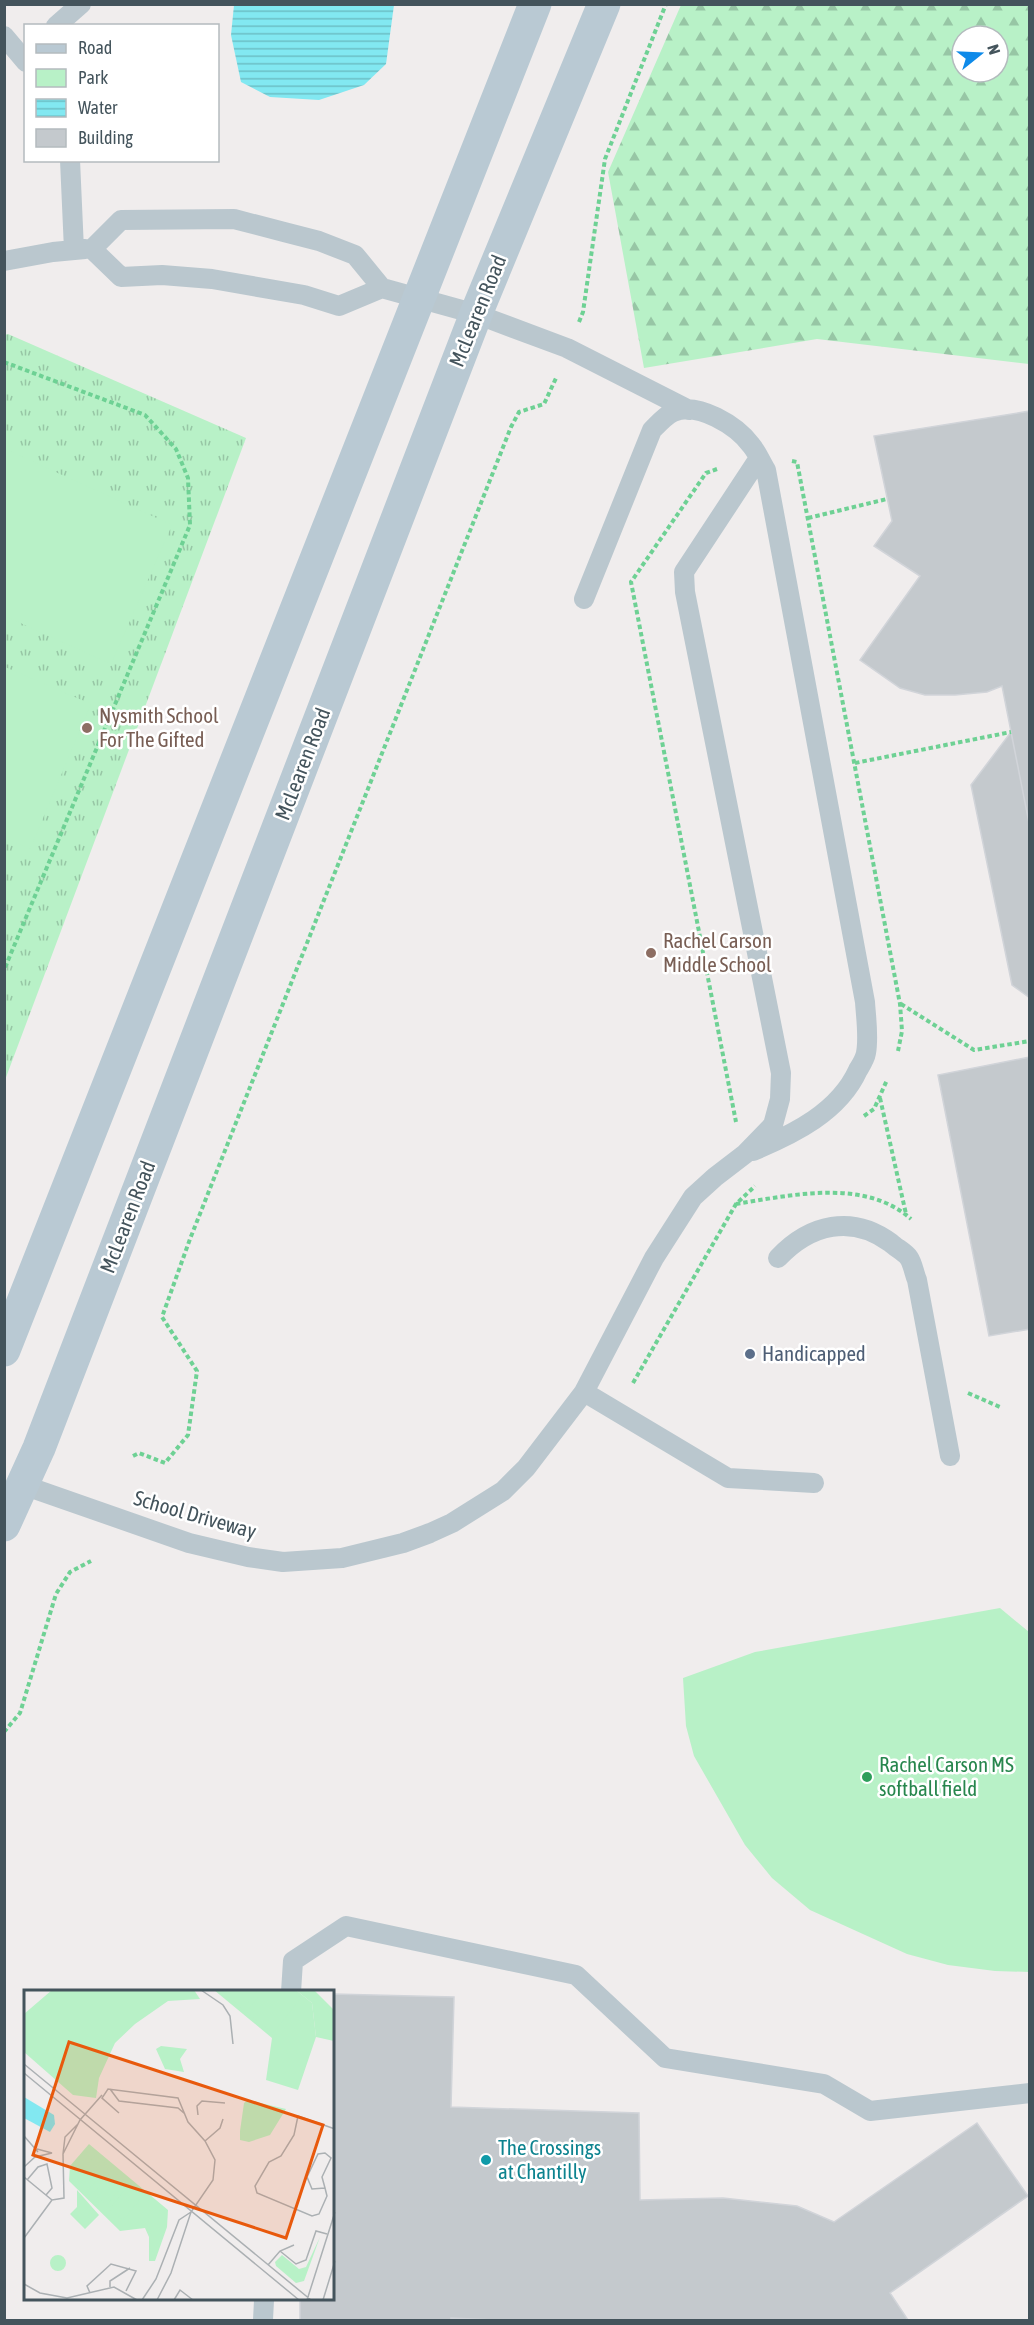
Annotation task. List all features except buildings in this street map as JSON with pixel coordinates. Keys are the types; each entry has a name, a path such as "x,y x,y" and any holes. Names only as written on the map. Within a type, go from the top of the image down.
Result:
{"main road":[{"path":"4,1350 535,4"},
{"name":"McLearen Road","path":"4,1525 14,1482 39,1448 476,314 604,4"}],"lane":[{"path":"63,24 81,4"},
{"path":"14,40 24,58"},
{"path":"70,162 83,249 121,277 162,275 212,279 304,295 339,306 382,288 420,297 476,314 567,348 689,410 723,420 751,445 766,470 867,1025 866,1054 851,1086 831,1107 812,1122 745,1154"},
{"path":"4,261 83,249 121,220 234,219 319,241 355,255 382,288"},
{"path":"584,599 652,430 675,412 689,410"},
{"path":"745,1154 773,1125 780,1100 781,1073 685,592 684,572 759,458"},
{"name":"School Driveway","path":"14,1482 189,1543 283,1562 342,1558 403,1543 430,1533 452,1523 494,1497 526,1467 584,1392 654,1258 693,1197 745,1154"},
{"path":"778,1258 787,1248 819,1230 853,1225 869,1230 908,1257 917,1280 950,1456"},
{"path":"584,1392 728,1478 814,1483"},
{"path":"291,1990 293,1961 346,1926 576,1975 665,2058 824,2084 870,2111 1029,2093"},
{"path":"263,2320 264,2301"}],"path":[{"path":"578,326 583,312 605,159 666,4"},
{"path":"4,362 145,414 176,449 188,478 190,525 4,970"},
{"path":"133,1456 139,1453 165,1463 188,1435 197,1371 162,1317 190,1239 511,427 519,412 544,404 560,370"},
{"path":"808,518 887,499"},
{"path":"855,763 1011,732"},
{"path":"900,1004 974,1050 1029,1041"},
{"path":"880,1097 906,1215"},
{"path":"4,1732 20,1713 56,1594 70,1572 91,1561"}],"green space":[{"path":"681,5 1029,5 1029,364 817,339 644,368 608,172"},
{"path":"8,334 246,438 5,1080 4,335"},
{"path":"5,449 172,525 111,664 5,616"},
{"path":"5,667 91,704 30,849 5,838"},
{"name":"Rachel Carson MS softball field","path":"1000,1608 1029,1632 1029,1972 995,1971 948,1965 907,1954 810,1910 772,1878 745,1845 694,1756 686,1726 683,1678 755,1652"}],"water":[{"path":"234,5 394,5 386,64 364,85 319,100 270,97 241,82 231,35"}],"place":[{"name":"Nysmith School For The Gifted","path":"87,728"},
{"name":"Rachel Carson Middle School","path":"651,953"},
{"name":"Handicapped","path":"750,1354"},
{"name":"Rachel Carson MS softball field","path":"867,1777"},
{"name":"The Crossings at Chantilly","path":"486,2160"}]}
